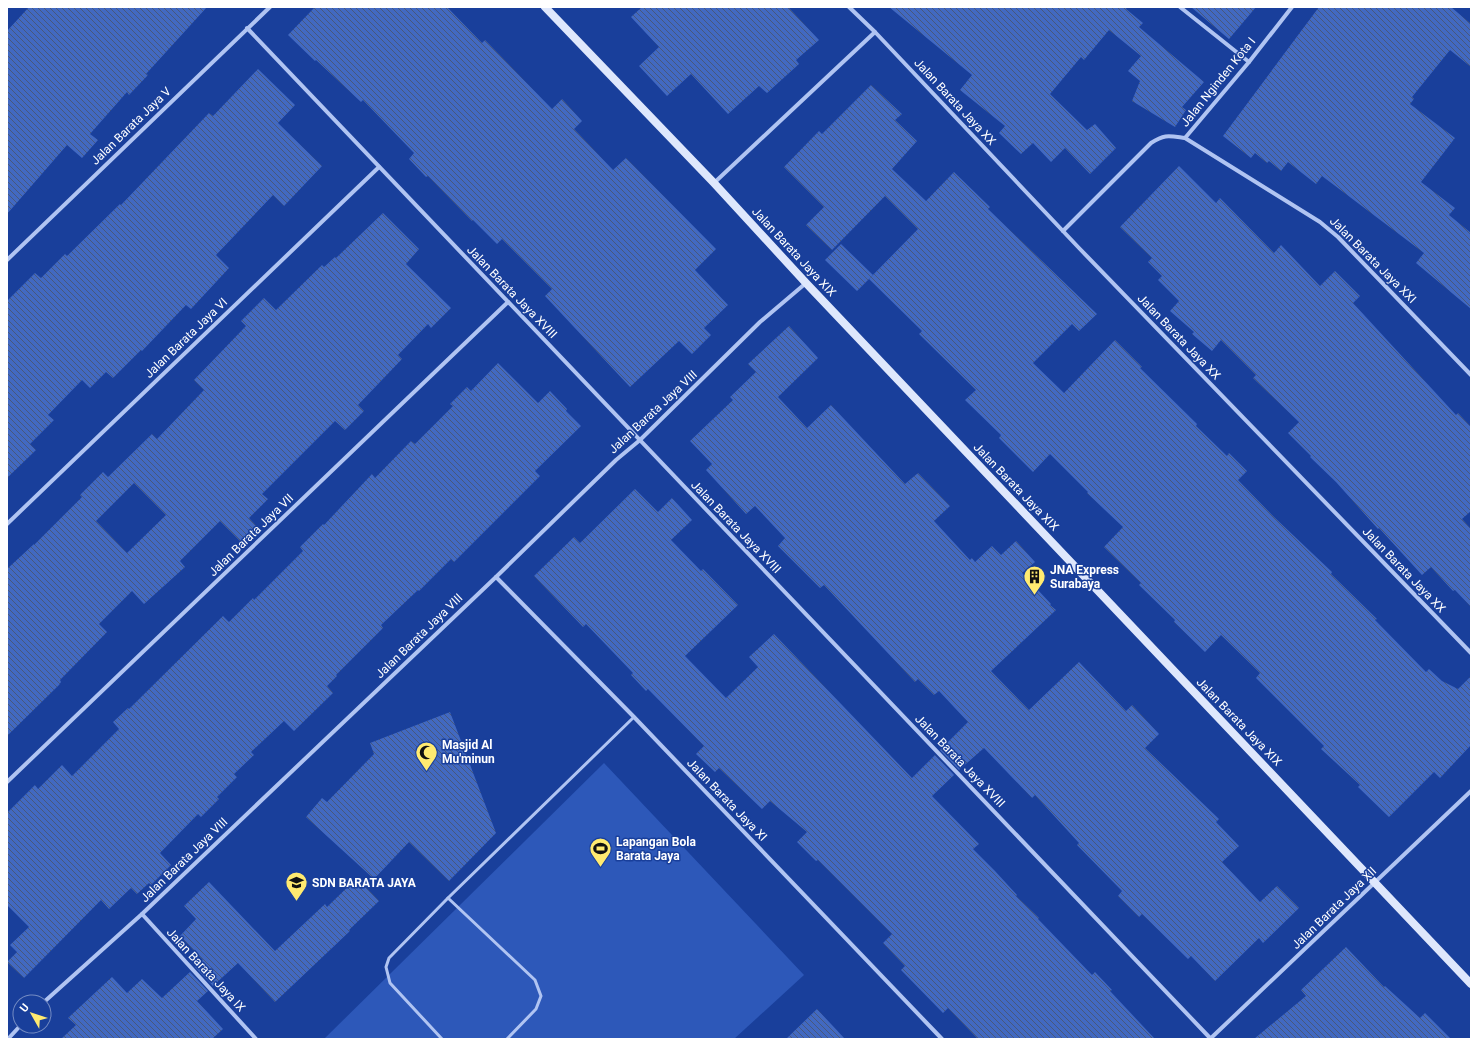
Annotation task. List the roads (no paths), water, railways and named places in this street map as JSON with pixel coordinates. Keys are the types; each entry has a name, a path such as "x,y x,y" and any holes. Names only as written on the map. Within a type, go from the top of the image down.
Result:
{"street":[{"name":"Jalan Barata Jaya V","path":"7,260 270,7"},
{"name":"Jalan Barata Jaya XIX","path":"544,7 714,183 806,283 1471,984"},
{"name":"Jalan Barata Jaya XX","path":"849,7 1063,231 1471,653"},
{"path":"1180,7 1249,62"},
{"name":"Jalan Nginden Kota I","path":"1063,231 1152,143 1161,137 1171,136 1185,138 1249,62 1292,7"},
{"name":"Jalan Barata Jaya XVIII","path":"247,28 1210,1039"},
{"path":"714,183 874,32"},
{"name":"Jalan Barata Jaya XXI","path":"1185,138 1320,222 1338,237 1471,375"},
{"name":"Jalan Barata Jaya VI","path":"7,524 380,167"},
{"name":"Jalan Barata Jaya VIII","path":"52,995 142,914 496,577 616,460 640,440 760,322 806,283"},
{"name":"Jalan Barata Jaya VII","path":"7,782 508,302"},
{"name":"Jalan Barata Jaya XI","path":"496,577 634,717 942,1039"},
{"name":"Jalan Barata Jaya XII","path":"1210,1039 1471,791"},
{"name":"Jalan Barata Jaya IX","path":"142,914 256,1039"}],"lane":[{"path":"442,1039 390,983 386,967 389,958 448,898 634,717"},
{"path":"448,898 535,980 541,996 536,1009 507,1039"}],"place":[{"name":"JNA Express Surabaya","path":"1034,596"},
{"name":"Masjid Al Mu'minun","path":"427,772"},
{"name":"Lapangan Bola Barata Jaya","path":"600,868"},
{"name":"SDN BARATA JAYA","path":"297,902"}]}
